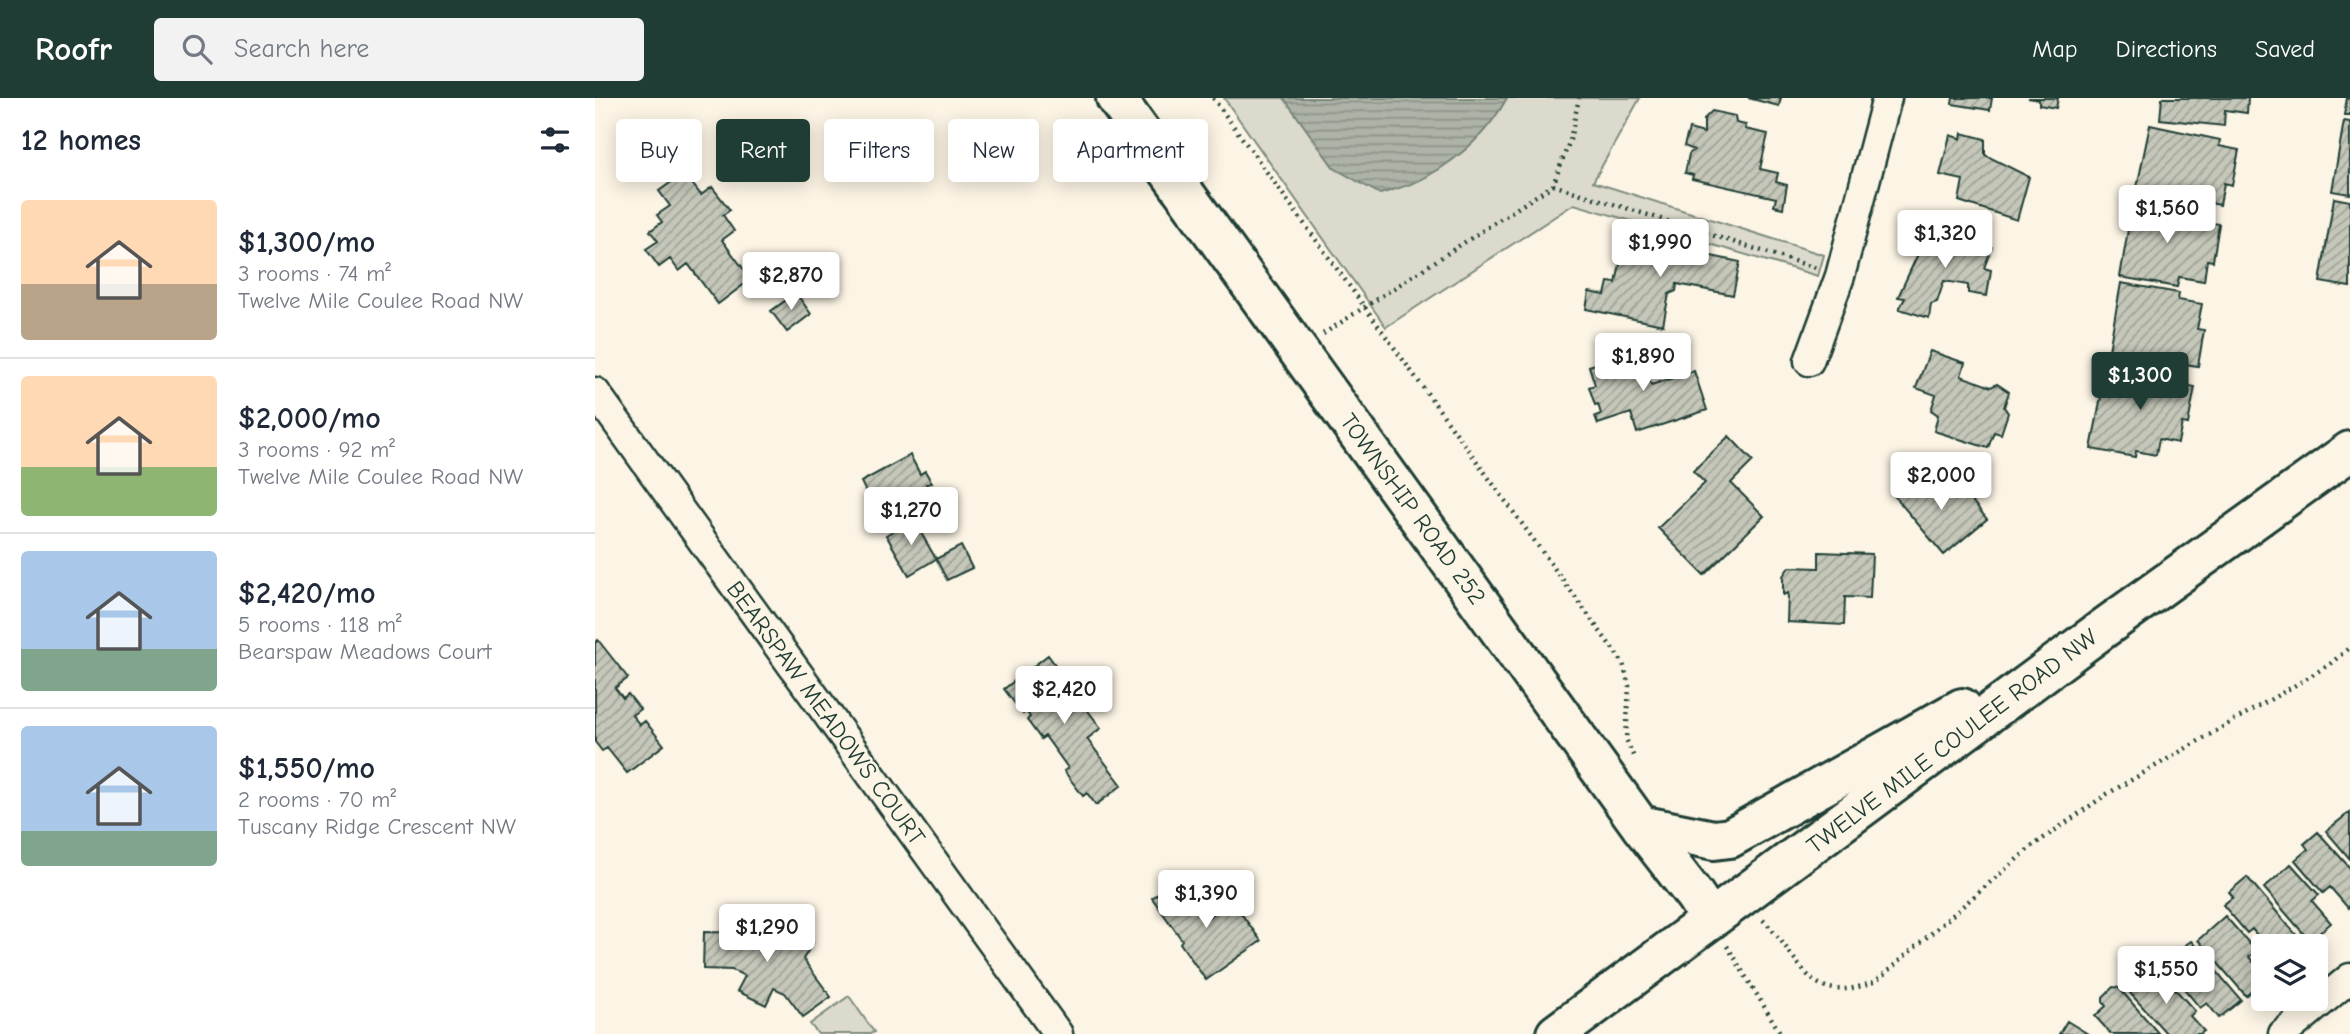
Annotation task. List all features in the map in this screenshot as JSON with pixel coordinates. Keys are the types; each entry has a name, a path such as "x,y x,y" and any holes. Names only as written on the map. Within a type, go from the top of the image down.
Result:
{"street":[{"name":"TOWNSHIP ROAD 252","path":"1116,98 1640,825 1726,908"},
{"path":"1809,361 1840,276 1887,98"},
{"name":"BEARSPAW MEADOWS COURT","path":"595,392 1058,1034"},
{"name":"TWELVE MILE COULEE ROAD NW","path":"1556,1034 2104,628 2350,451"},
{"path":"1640,825 1714,839 1730,838 2104,628"},
{"path":"2283,1034 2350,978"}],"path":[{"path":"1213,98 1623,663 1629,686 1626,739 1636,761"},
{"path":"1299,350 1553,185 1570,140 1579,98"},
{"path":"1553,185 1840,276"},
{"path":"1726,908 1769,925 1804,971 1831,990 1845,990 1876,981 2031,847 2107,794 2299,683 2330,664 2350,647"},
{"path":"1726,908 1781,1034"}],"shaded area":[{"path":"1224,98 1640,98 1593,182 1824,255 1818,276 1574,204 1386,327"},
{"path":"1284,98 1507,98 1492,122 1472,143 1439,170 1410,185 1380,194 1334,168"},
{"path":"849,996 874,1032 818,1034 810,1024"}],"building":[{"path":"1748,98 1781,98 1779,106"},
{"path":"1953,98 1992,98 1990,110 1952,104"},
{"path":"2028,98 2058,98 2056,108 2039,105 2039,100"},
{"path":"2162,98 2248,98 2247,113 2225,110 2224,126 2160,119"},
{"path":"2347,98 2350,98 2350,115 2344,115"},
{"path":"1712,111 1735,116 1736,123 1746,125 1745,129 1768,134 1760,169 1778,173 1776,182 1787,185 1783,208 1774,206 1776,198 1692,179 1693,175 1685,173 1689,154 1694,150 1684,146 1689,129 1704,133 1704,119"},
{"path":"2344,121 2350,122 2350,194 2332,191"},
{"path":"2150,125 2220,140 2219,146 2239,150 2232,185 2224,183 2220,205 2191,199 2191,203 2136,192"},
{"path":"1962,133 1985,139 1985,155 2029,177 2017,220 1959,201 1963,180 1940,175 1950,135 1961,139"},
{"path":"672,182 691,182 701,195 712,187 730,210 723,215 734,231 722,240 751,279 718,304 688,264 679,271 670,259 659,267 646,249 658,241 650,231 662,222 657,215 670,206 659,191"},
{"path":"2334,198 2350,201 2350,287 2320,282"},
{"path":"2133,200 2196,211 2195,220 2219,224 2213,261 2207,260 2204,281 2179,277 2177,287 2120,277"},
{"path":"1943,229 1992,247 1984,268 1991,270 1987,296 1968,293 1968,285 1944,281 1937,302 1931,304 1929,318 1899,309 1905,298 1898,297 1929,230 1941,237"},
{"path":"1626,236 1653,242 1652,246 1667,249 1669,242 1693,246 1692,252 1740,262 1733,295 1677,284 1676,291 1669,294 1663,325 1586,309 1589,292 1605,295 1608,282 1616,283"},
{"path":"2121,283 2179,293 2178,300 2202,304 2197,329 2204,330 2198,366 2172,362 2171,368 2108,356"},
{"path":"796,293 811,314 787,332 771,311"},
{"path":"1643,350 1650,360 1644,364 1651,385 1694,371 1707,410 1637,433 1631,413 1598,424 1595,416 1601,414 1589,387 1595,385 1589,366"},
{"path":"1930,351 1965,363 1961,376 1991,387 1997,384 2009,392 2004,407 2008,413 2001,434 1994,432 1988,448 1934,431 1938,415 1931,410 1936,395 1916,388"},
{"path":"2107,365 2172,377 2170,382 2195,387 2188,424 2182,423 2178,443 2159,439 2156,455 2136,451 2135,457 2091,449"},
{"path":"1729,436 1753,461 1731,483 1764,516 1704,575 1658,528 1705,483 1693,471"},
{"path":"910,455 920,474 925,471 932,483 926,484 936,501 886,528 878,514 874,517 865,500 869,498 861,482"},
{"path":"1915,472 1921,480 1916,484 1927,497 1952,477 1987,519 1944,555 1891,492"},
{"path":"913,519 936,559 909,575 886,535"},
{"path":"961,546 972,568 947,580 936,559"},
{"path":"1819,552 1872,554 1870,598 1845,597 1844,625 1787,622 1788,593 1783,595 1783,576 1789,567 1819,568"},
{"path":"598,640 628,678 615,688 623,698 628,694 640,709 632,715 640,725 645,721 664,745 627,773 607,748 602,751 595,742 595,643"},
{"path":"1048,655 1073,689 1080,683 1091,698 1083,704 1101,728 1087,739 1122,785 1096,805 1087,793 1083,796 1064,771 1068,768 1045,736 1041,739 1027,720 1030,717 1026,711 1023,714 1004,689"},
{"path":"2350,812 2350,859 2326,831"},
{"path":"2318,832 2350,868 2348,908 2330,887 2323,893 2295,860 2308,849 2304,844"},
{"path":"2291,864 2319,895 2312,901 2331,923 2318,934 2304,934 2264,888"},
{"path":"2247,877 2295,934 2256,934 2252,929 2247,933 2223,905 2233,897 2229,892"},
{"path":"1177,879 1206,919 1232,901 1261,941 1206,980 1152,898"},
{"path":"764,915 813,943 803,959 831,997 803,1017 785,993 774,988 766,1005 737,991 745,976 732,970 703,969 704,932 753,933"},
{"path":"2225,916 2251,945 2251,992 2246,996 2198,940"},
{"path":"2191,941 2241,1000 2219,1018 2207,1003 2200,1008 2162,962"},
{"path":"2157,969 2195,1011 2190,1016 2204,1031 2200,1034 2167,1034 2130,993"},
{"path":"2113,987 2119,988 2159,1034 2111,1034 2095,1016 2106,1006 2103,997"},
{"path":"2067,1021 2088,1034 2059,1034"}]}
